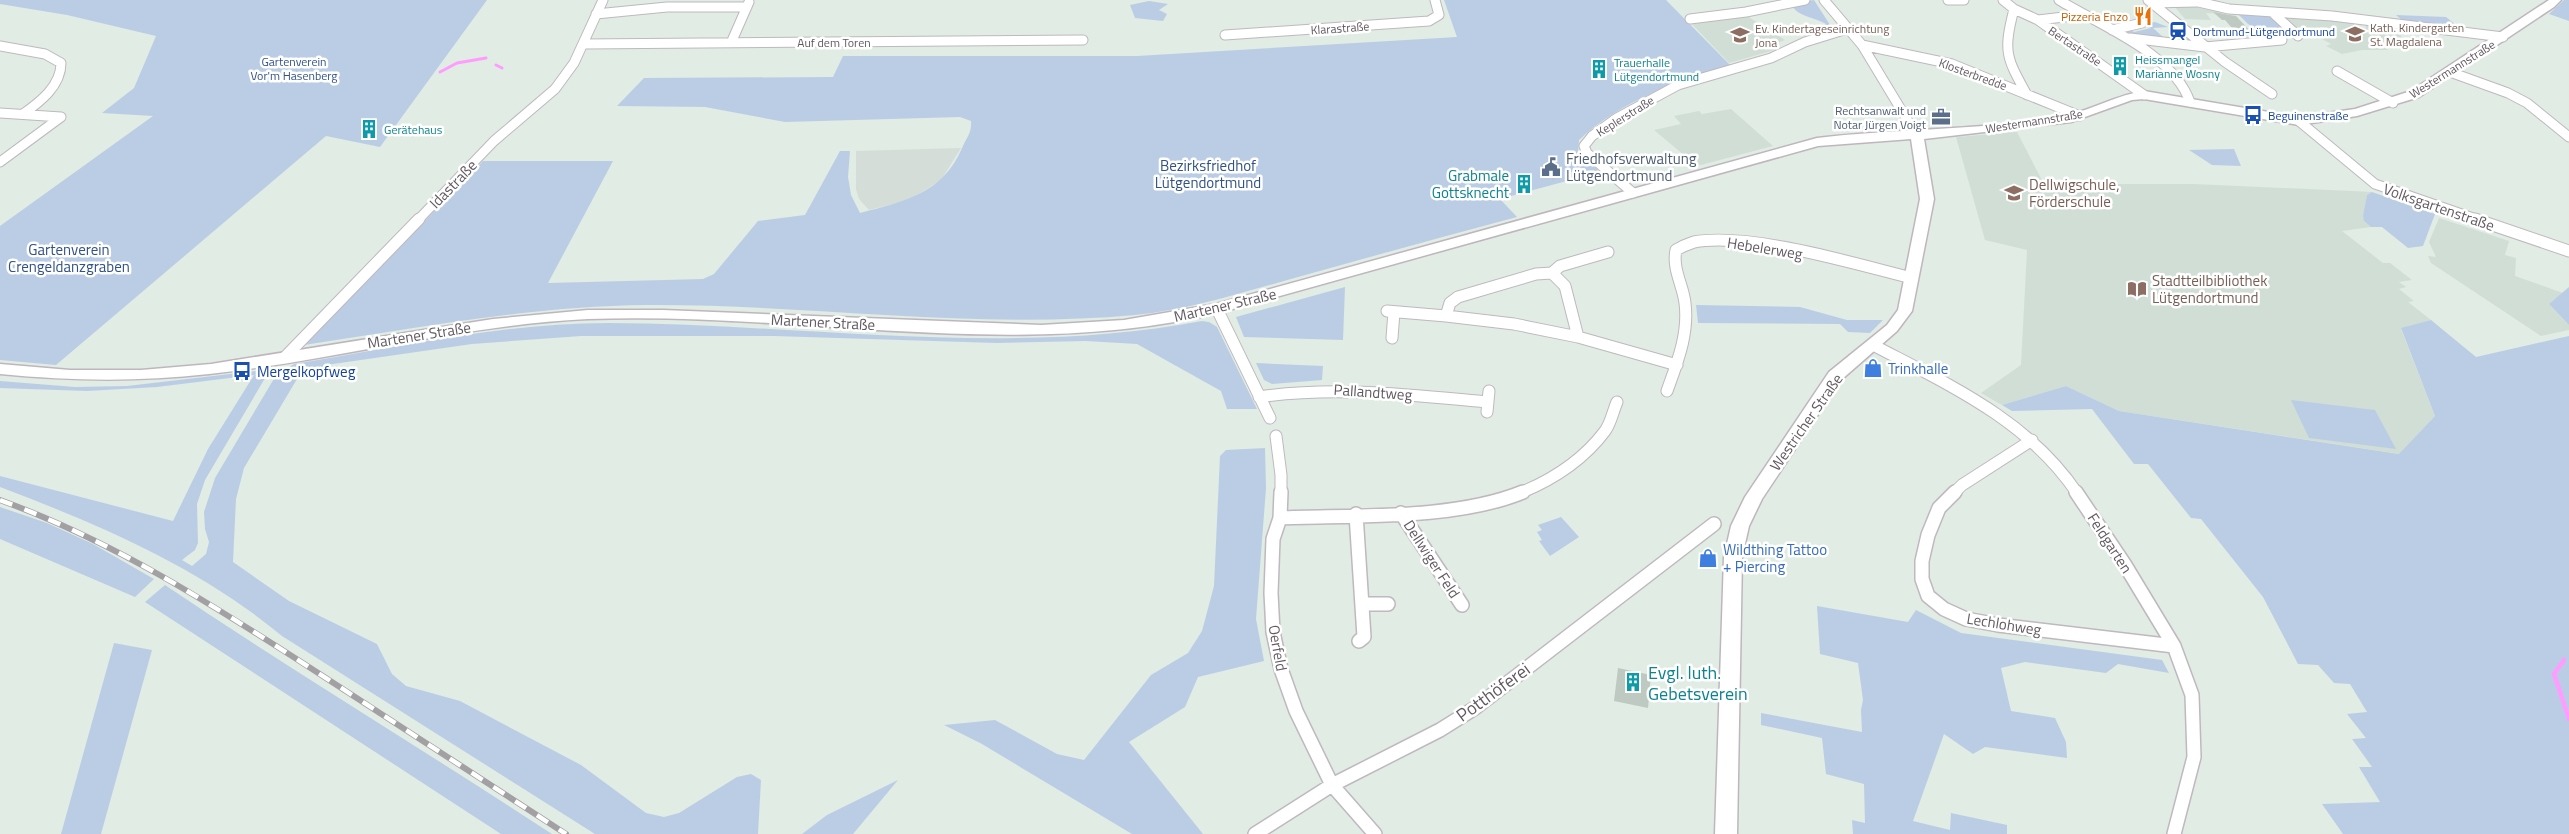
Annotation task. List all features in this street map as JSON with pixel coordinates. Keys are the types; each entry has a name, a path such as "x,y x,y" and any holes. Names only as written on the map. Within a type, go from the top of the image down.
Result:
{"street":[{"name":"Idastraße","path":"285,357 494,141 555,89 574,64 604,0"},
{"name":"Klarastraße","path":"1225,34 1429,21 1439,15 1436,0"},
{"path":"1690,19 1746,12 1805,0"},
{"path":"1948,0 1964,0"},
{"name":"Bertastraße","path":"2003,0 2014,9 2038,20 2144,95"},
{"path":"2059,0 2081,15 2112,30 2150,54 2189,92 2190,102"},
{"name":"Westermannstraße","path":"1633,194 1817,142 1851,138 1917,136 2080,116 2118,101 2144,95 2299,121 2324,119 2393,103 2415,94 2503,37 2555,0"},
{"name":"Westricher Straße","path":"1726,834 1733,557 1740,526 1754,497 1835,376 1892,328 1905,311 1927,199 1917,136 1862,45 1847,29 1827,1"},
{"path":"2150,2 2193,1 2229,9 2332,16 2503,37"},
{"path":"2150,2 2206,47 2272,94"},
{"path":"596,14 667,7 748,3 731,43"},
{"path":"2014,9 2004,45 2006,56 2027,94"},
{"path":"2273,13 2298,36"},
{"path":"2038,20 2081,15"},
{"path":"2356,19 2362,27"},
{"path":"2112,30 2142,23"},
{"name":"Keplerstraße","path":"1633,194 1587,153 1584,146 1592,136 1618,118 1678,84 1764,60 1847,29"},
{"path":"2126,38 2206,47 2282,40"},
{"name":"Auf dem Toren","path":"584,44 1083,40"},
{"name":"Klosterbredde","path":"1862,45 1952,64 2080,116"},
{"path":"0,46 45,54 60,63 60,73 55,82 40,100 23,114"},
{"path":"2337,71 2393,103"},
{"path":"2450,72 2508,93 2527,103 2569,137"},
{"path":"0,113 61,117 0,162"},
{"name":"Volksgartenstraße","path":"2299,121 2375,184 2569,252"},
{"name":"Martener Straße","path":"0,369 54,376 118,376 199,369 493,324 582,315 646,314 969,329 1041,330 1124,325 1217,309 1633,194"},
{"name":"Hebelerweg","path":"1667,391 1683,346 1686,304 1674,261 1676,250 1684,244 1705,241 1748,242 1912,278"},
{"path":"1446,316 1450,302 1458,296 1536,274 1552,273 1560,266 1608,252"},
{"path":"1552,273 1565,286 1578,336"},
{"path":"1217,309 1270,418"},
{"path":"1392,338 1390,312 1446,316 1514,324 1578,336 1676,365"},
{"name":"Feldgarten","path":"1873,345 1983,403 2032,440 2065,475 2125,565 2174,646 2192,695 2195,729 2190,779 2174,834"},
{"name":"Pallandtweg","path":"1259,397 1322,388 1361,389 1488,402"},
{"name":"Dellwiger Feld","path":"1280,518 1448,511 1479,506 1509,498 1543,484 1582,456 1606,430 1617,402"},
{"name":"Oerfeld","path":"1276,436 1281,475 1280,518 1273,539 1271,593 1273,632 1285,685 1313,749 1332,785 1375,834"},
{"name":"Lechlohweg","path":"2032,440 1962,485 1939,508 1928,536 1922,561 1922,579 1928,596 1944,609 1966,619 1998,625 2174,646"},
{"name":"Dellwiger Feld","path":"1401,513 1462,604"},
{"path":"1356,514 1364,637 1359,642"},
{"name":"Potthöferei","path":"1255,834 1332,785 1440,730 1475,708 1714,524"},
{"path":"1362,604 1388,604"}],"shaded area":[{"path":"2173,5 2198,5 2235,14 2206,13 2211,20 2185,19"},
{"name":"Kath. Kindergarten St. Magdalena","path":"2280,15 2353,23 2359,28 2366,29 2365,23 2376,23 2386,33 2401,35 2401,39 2391,45 2381,41 2388,50 2362,50 2342,54 2326,46 2331,44 2309,32 2304,33 2290,26"},
{"name":"Ev. Kindertageseinrichtung Jona","path":"1747,16 1785,40 1772,45 1778,49 1729,63 1690,22"},
{"path":"1731,109 1773,146 1697,166 1654,130 1681,124 1674,116 1699,111 1702,114"},
{"path":"2017,132 2044,184 2194,184 2373,192 2367,195 2364,221 2371,227 2342,231 2383,263 2390,263 2412,280 2399,282 2406,287 2399,289 2414,301 2408,302 2431,320 2401,329 2435,416 2400,454 2119,411 2066,386 2002,405 1981,393 2021,365 2027,250 1985,240 1956,137"},
{"path":"961,148 941,180 909,200 869,210 859,199 856,189 856,151"},
{"path":"2439,218 2509,241 2505,255 2516,258 2515,276 2563,293 2549,304 2569,325 2569,330 2541,336 2431,263 2428,256 2436,257 2429,242"}],"green space":[{"path":"0,0 487,0 380,147 326,136 56,365 0,360 0,226 153,116 102,113 134,88 156,36 67,15 0,4"},
{"name":"Bezirksfriedhof Lütgendortmund","path":"1444,0 1666,0 1730,65 1669,86 1612,114 1579,140 1578,152 1600,172 1500,199 1517,217 1233,295 1155,313 1074,319 1013,320 769,308 647,305 604,306 475,319 304,345 483,161 613,161 548,283 703,279 714,274 758,221 805,215 840,151 850,151 848,177 851,195 860,213 907,199 933,185 945,175 955,162 971,128 971,121 960,117 785,122 705,107 617,106 644,78 833,77 843,56 1137,56 1457,37"},
{"path":"1814,0 1832,28 1821,32 1815,28 1826,24 1797,12 1791,4"},
{"path":"2564,0 2569,0 2569,21 2549,14"},
{"path":"1149,1 1168,4 1159,10 1167,14 1163,21 1135,18 1130,5"},
{"path":"2236,12 2271,15 2289,33 2270,37 2248,24"},
{"path":"2396,15 2446,17 2461,29 2405,23"},
{"path":"2155,22 2168,27 2153,28 2163,37 2171,37 2169,40 2163,40 2161,37 2137,35 2132,37 2125,32 2129,29 2134,32 2151,28 2144,24"},
{"path":"2234,149 2241,166 2212,165 2189,150"},
{"path":"2372,192 2435,214 2423,246 2408,248 2382,227 2371,227 2364,221 2363,216 2367,195"},
{"path":"1345,287 1343,340 1244,337 1236,317"},
{"path":"2569,287 2569,325 2549,304"},
{"path":"1696,305 1800,307 1847,320 1883,320 1870,333 1848,332 1840,324 1698,323"},
{"path":"2431,320 2476,357 2569,336 2569,834 2343,834 2322,804 2380,802 2359,767 2372,767 2352,739 2366,738 2347,714 2367,712 2350,684 2334,683 2318,665 2298,664 2263,597 2201,519 2191,518 2148,464 2134,464 2092,409 2012,411 2002,405 2066,386 2119,411 2399,454 2435,416 2401,328"},
{"path":"1202,321 1209,322 1217,327 1257,409 1227,409 1221,391 1137,344 1086,341 997,343 774,336 581,336 472,344 326,365 297,379 244,468 236,499 233,562 289,601 377,644 392,674 406,686 460,701 581,765 646,813 664,817 679,813 737,777 751,774 761,780 758,834 595,834 282,636 250,611 183,569 111,533 0,487 0,476 173,521 208,449 254,375 157,387 87,391 0,388 0,381 75,387 127,386 265,370 268,373 205,480 197,504 198,543 195,550 182,560 192,566 206,554 209,542 205,529 204,512 215,478 275,377 294,364 490,331 569,324 682,325 980,338 1054,337 1128,332"},
{"path":"1256,363 1323,366 1322,380 1272,384 1264,380"},
{"path":"2291,400 2375,410 2396,449 2309,438"},
{"path":"1265,448 1266,488 1256,619 1264,661 1198,677 1185,707 1129,742 1203,834 1132,834 982,744 944,725 995,720 1057,754 1084,760 1151,675 1188,653 1202,631 1214,586 1220,456 1226,450"},
{"path":"0,507 47,523 93,544 154,579 135,597 0,539"},
{"path":"1561,517 1579,537 1550,556 1539,541 1542,540 1537,532 1542,530 1538,525"},
{"path":"165,585 552,834 501,834 145,602"},
{"path":"1817,606 1908,622 1916,610 1961,633 2162,660 2169,673 2118,664 2106,673 2025,662 2001,668 2011,711 2055,718 2066,742 2067,758 1985,747 1973,754 1944,734 1913,821 1950,830 1951,813 2007,825 2007,834 1853,834 1852,820 1865,823 1864,784 1826,774 1822,738 1761,725 1761,713 1862,732 1861,710 1863,700 1858,663 1820,654"},
{"path":"114,643 152,650 101,834 61,834"},
{"path":"898,780 853,834 802,834 827,815"}],"building":[{"path":"2213,12 2236,16 2255,36 2239,36 2225,20 2222,20"},
{"name":"Friedhofsverwaltung Lütgendortmund","path":"1555,163 1558,170 1553,181 1544,164"},
{"name":"Evgl. luth. Gebetsverein","path":"1618,668 1651,675 1648,708 1614,701"}],"waterway":[{"path":"440,72 457,63 486,58"},
{"path":"496,65 502,68"},
{"path":"2564,660 2554,674 2569,719"}],"railway":[{"path":"0,500 42,516 122,554 199,598 566,834"}],"place":[{"name":"Pizzeria Enzo","path":"2143,16"},
{"name":"Dortmund-Lütgendortmund","path":"2178,31"},
{"name":"Kath. Kindergarten St. Magdalena","path":"2355,34"},
{"name":"Ev. Kindertageseinrichtung Jona","path":"1740,35"},
{"name":"Heissmangel Marianne Wosny","path":"2120,66"},
{"name":"Trauerhalle Lütgendortmund","path":"1599,69"},
{"name":"Beguinenstraße","path":"2253,115"},
{"name":"Rechtsanwalt und Notar Jürgen Voigt","path":"1941,117"},
{"name":"Gerätehaus","path":"369,129"},
{"name":"Friedhofsverwaltung Lütgendortmund","path":"1551,167"},
{"name":"Grabmale Gottsknecht","path":"1524,184"},
{"name":"Dellwigschule, Förderschule","path":"2014,193"},
{"name":"Stadtteilbibliothek Lütgendortmund","path":"2137,289"},
{"name":"Trinkhalle","path":"1873,368"},
{"name":"Mergelkopfweg","path":"242,371"},
{"name":"Wildthing Tattoo + Piercing","path":"1708,558"},
{"name":"Evgl. luth. Gebetsverein","path":"1633,682"}],"park label":[{"name":"Gartenverein Vor'm Hasenberg","path":"294,68"},
{"name":"Gartenverein Crengeldanzgraben","path":"69,258"}]}
